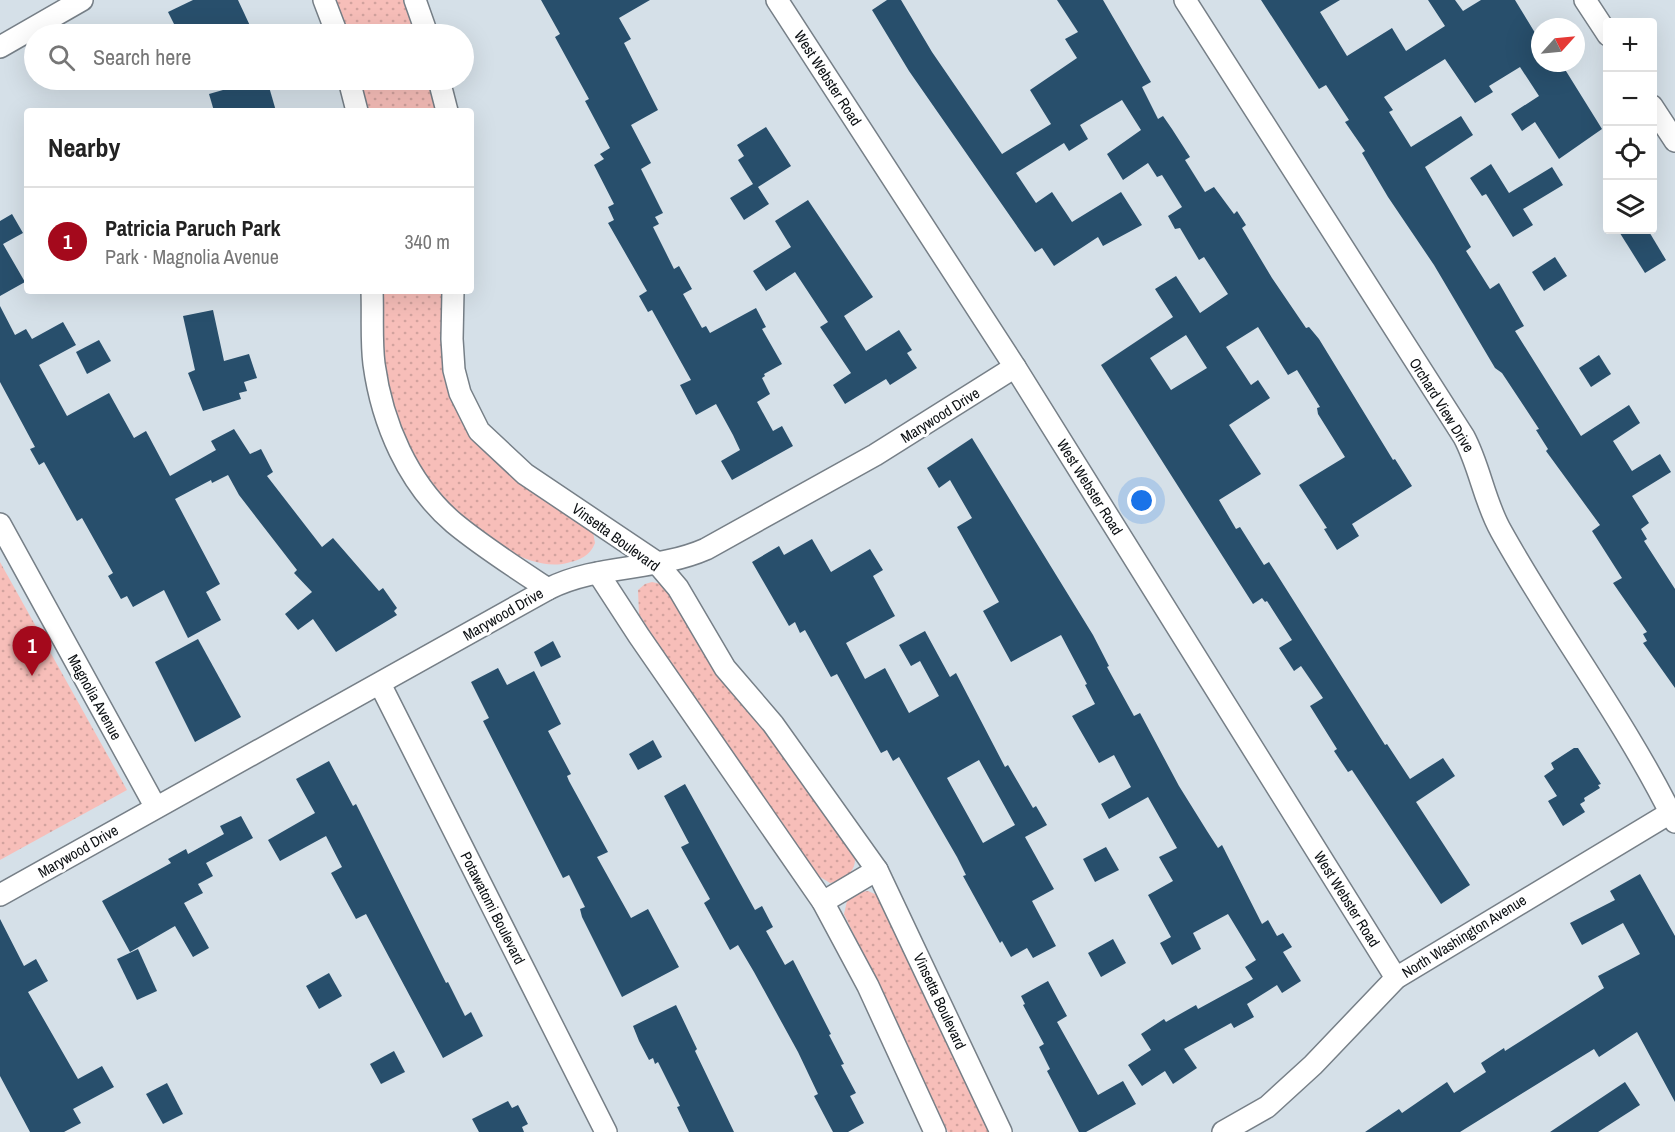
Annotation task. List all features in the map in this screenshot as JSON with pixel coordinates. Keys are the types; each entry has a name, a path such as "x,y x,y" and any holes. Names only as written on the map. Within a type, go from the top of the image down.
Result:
{"street":[{"path":"40,24 82,0"},
{"path":"324,0 333,24"},
{"path":"415,0 423,24"},
{"name":"West Webster Road","path":"777,0 1015,367 1396,978"},
{"name":"Orchard View Drive","path":"1185,0 1464,437 1474,456 1500,529 1625,728 1673,817"},
{"path":"1585,0 1603,27"},
{"path":"0,47 24,33"},
{"path":"352,90 356,108"},
{"path":"442,90 446,108"},
{"path":"1657,112 1675,141"},
{"path":"372,294 374,362 380,399 392,437 412,472 453,522 548,589"},
{"name":"Vinsetta Boulevard","path":"453,294 454,370 460,393 479,431 525,474 656,562 678,588 725,668 773,724 877,870 1001,1132"},
{"name":"Marywood Drive","path":"0,895 155,806 380,684 548,589 574,578 656,562 682,560 875,455 1015,367"},
{"name":"Magnolia Avenue","path":"0,525 155,806"},
{"path":"598,573 823,902 868,986 935,1132"},
{"name":"Potawatomi Boulevard","path":"380,684 606,1132"},
{"name":"North Washington Avenue","path":"1222,1132 1267,1107 1313,1065 1396,978 1673,817"},
{"path":"823,902 877,870"}],"shaded area":[{"path":"335,0 407,0 415,24 343,24"},
{"path":"362,90 431,90 434,108 366,108"},
{"path":"380,294 444,294 443,361 453,402 463,421 493,459 593,532 595,543 587,554 567,563 545,564 522,557 499,545 454,508 420,466 401,429 389,390"},
{"path":"0,562 127,790 0,860"},
{"path":"652,582 661,584 666,590 855,857 851,871 840,880 830,883 817,875 656,641 639,614 638,590"},
{"path":"868,891 877,895 990,1132 948,1132 844,914 847,901 860,892"}],"building":[{"path":"193,0 238,0 249,24 174,24 168,12"},
{"path":"541,0 650,0 619,18 631,39 624,43 658,110 631,125 651,163 641,169 663,213 655,217 659,224 653,227 674,269 679,266 692,289 683,294 702,328 706,326 710,333 756,308 766,327 762,329 782,364 764,374 762,378 770,394 757,402 773,431 782,426 793,446 732,480 721,461 740,450 733,435 716,404 696,415 680,385 691,380 652,310 648,312 639,296 647,291 608,223 614,220 608,207 614,204 594,165 604,159 600,154 610,148 585,101 589,99 555,37 560,34"},
{"path":"887,0 901,0 932,52 1002,154 1051,124 1030,90 1077,58 1065,39 1078,32 1057,0 1103,0 1151,82 1142,87 1158,119 1163,116 1172,129 1190,157 1185,160 1205,192 1214,187 1234,214 1237,211 1246,225 1242,228 1272,278 1306,328 1309,327 1319,339 1393,460 1395,459 1412,486 1352,524 1359,536 1337,550 1324,529 1327,528 1299,485 1345,457 1318,414 1317,408 1320,407 1297,370 1288,375 1258,327 1226,347 1251,385 1258,380 1270,398 1229,425 1261,474 1219,500 1236,529 1240,527 1264,565 1269,562 1385,745 1387,744 1410,779 1443,758 1455,776 1416,802 1470,885 1441,904 1352,770 1348,772 1334,751 1337,749 1310,706 1323,698 1301,666 1294,671 1279,648 1292,640 1267,601 1265,602 1262,598 1253,604 1101,365 1173,317 1155,289 1176,276 1200,313 1228,294 1204,257 1199,260 1180,228 1175,229 1168,216 1182,207 1162,175 1157,177 1148,163 1123,180 1107,154 1141,130 1122,100 1080,125 1088,139 1069,151 1064,143 1016,173 1036,203 1052,192 1072,222 1121,192 1142,225 1103,246 1098,237 1054,266 1042,248 1035,252 909,71 872,10","holes":["1186,335 1207,368 1171,390 1150,358"]},
{"path":"1261,0 1340,0 1320,12 1347,56 1392,28 1406,51 1445,26 1428,0 1455,0 1463,11 1481,0 1515,0 1531,26 1531,72 1567,72 1602,129 1559,159 1535,122 1522,131 1511,114 1539,96 1520,67 1489,86 1493,92 1475,103 1445,59 1384,97 1393,110 1389,112 1411,147 1461,116 1473,135 1425,167 1471,247 1466,251 1490,289 1499,283 1524,326 1515,331 1581,436 1629,405 1640,423 1613,441 1632,471 1660,454 1671,472 1632,496 1649,523 1641,529 1647,539 1644,541 1675,589 1675,688 1643,643 1647,641 1643,634 1647,632 1613,583 1622,578 1592,531 1600,525 1546,451 1548,449 1536,430 1539,429 1502,373 1495,368 1434,265 1388,197 1362,153 1365,151 1345,122 1349,120 1326,85 1319,89"},
{"path":"223,90 270,90 275,108 213,108 209,94"},
{"path":"766,127 791,166 758,187 769,204 744,220 730,198 753,184 738,160 744,156 737,145"},
{"path":"1491,164 1509,193 1552,167 1563,185 1523,209 1533,225 1513,237 1486,194 1482,196 1470,178"},
{"path":"808,200 873,297 844,316 866,351 899,330 912,350 907,353 917,368 890,385 886,379 845,404 833,385 851,373 820,327 828,322 795,272 766,291 753,271 791,247 775,221"},
{"path":"12,214 23,233 3,244 24,283 0,296 0,221"},
{"path":"1621,234 1650,234 1666,260 1645,273"},
{"path":"1555,257 1567,276 1544,291 1532,272"},
{"path":"0,306 15,335 26,329 32,339 63,322 76,345 39,365 67,416 109,393 134,438 146,431 170,476 216,450 211,441 234,429 250,454 261,449 273,472 267,476 322,547 333,538 379,591 383,588 397,608 394,611 397,615 336,652 313,619 298,630 285,614 312,592 294,573 297,570 239,495 228,475 212,483 211,480 175,499 220,584 206,592 221,620 188,638 164,590 133,607 127,596 121,599 108,576 113,573 82,518 77,521 44,462 39,465 30,449 35,447 0,382"},
{"path":"213,310 224,361 249,354 257,378 244,382 247,391 239,393 241,399 203,411 188,373 195,370 183,316"},
{"path":"99,340 111,361 87,374 76,352"},
{"path":"1599,355 1611,374 1591,387 1579,368"},
{"path":"972,438 1093,635 1109,666 1107,667 1134,716 1140,713 1179,786 1218,848 1222,845 1262,924 1268,920 1277,936 1283,933 1292,947 1283,952 1301,981 1282,993 1277,985 1247,1004 1254,1017 1234,1028 1231,1023 1184,1049 1197,1068 1173,1084 1165,1071 1142,1086 1128,1065 1151,1050 1141,1034 1164,1019 1166,1022 1196,1005 1198,1009 1253,979 1245,967 1256,960 1228,914 1193,933 1201,949 1172,965 1160,943 1171,937 1148,895 1173,881 1159,857 1177,848 1148,797 1109,819 1101,804 1131,787 1114,755 1099,763 1072,716 1095,704 1085,685 1087,684 1061,635 1011,662 983,611 999,602 957,527 972,518 950,480 939,488 927,468"},
{"path":"812,539 831,572 870,549 883,570 873,576 895,616 846,643 865,679 885,668 909,713 939,696 920,661 911,666 899,645 925,631 950,677 956,673 1005,767 1008,765 1033,808 1036,806 1047,825 1025,837 1054,889 1032,901 1056,946 1033,958 1027,948 1011,957 1002,941 1000,943 963,876 966,875 957,857 899,757 893,761 887,750 881,753 837,674 831,677 805,630 800,633 795,622 789,626 752,562 779,546 784,555","holes":["979,760 1015,825 983,843 947,778"]},
{"path":"198,639 241,717 195,742 155,662"},
{"path":"553,641 561,657 541,667 534,652"},
{"path":"498,668 507,685 534,671 561,724 548,731 571,774 567,776 569,781 608,852 597,857 631,918 648,909 679,967 622,997 582,917 580,909 585,907 569,875 563,878 483,721 489,718 471,682"},
{"path":"653,740 662,757 638,770 629,754"},
{"path":"1574,748 1578,748 1601,784 1598,785 1600,788 1584,798 1585,801 1580,804 1585,812 1563,826 1548,801 1557,796 1544,776 1554,769 1551,763"},
{"path":"329,761 353,806 356,804 446,983 448,982 465,1016 471,1012 483,1036 443,1058 366,914 356,919 331,873 342,867 326,836 280,861 268,840 315,813 296,779"},
{"path":"685,784 755,910 762,906 773,927 766,931 785,965 793,960 831,1034 829,1035 844,1064 841,1065 856,1093 850,1096 864,1123 848,1132 833,1132 814,1096 818,1094 798,1052 754,972 738,945 730,950 704,903 710,899 681,847 689,843 664,796"},
{"path":"241,816 253,838 206,863 213,876 198,884 203,893 184,903 209,948 193,957 175,926 130,952 102,901 171,863 168,859 186,849 188,854 224,834 220,826"},
{"path":"1106,847 1119,870 1095,882 1083,859"},
{"path":"1640,874 1675,936 1675,1102 1637,1032 1599,1057 1594,1049 1460,1132 1365,1132 1399,1109 1402,1113 1447,1082 1454,1093 1486,1072 1481,1063 1504,1048 1505,1051 1604,988 1598,976 1640,954 1623,923 1582,945 1570,923 1615,900 1610,891"},
{"path":"0,919 24,966 36,959 48,981 28,992 78,1079 102,1066 114,1087 73,1109 81,1123 64,1132 30,1132 0,1076"},
{"path":"1113,939 1126,963 1101,977 1088,953"},
{"path":"138,949 157,991 137,1000 117,959"},
{"path":"329,973 342,996 319,1009 306,986"},
{"path":"1048,981 1067,1016 1057,1022 1098,1095 1123,1081 1136,1104 1086,1132 1079,1132 1047,1071 1050,1069 1039,1047 1044,1044 1023,1005 1025,1004 1021,996"},
{"path":"676,1005 697,1049 695,1051 734,1132 689,1132 677,1107 680,1106 658,1062 655,1064 653,1058 649,1060 639,1041 633,1026"},
{"path":"394,1051 405,1072 381,1084 370,1064"},
{"path":"1625,1082 1640,1105 1598,1132 1550,1132"},
{"path":"167,1083 183,1114 163,1124 146,1094"},
{"path":"508,1101 512,1108 518,1105 528,1124 522,1127 524,1132 479,1132 472,1119"}],"place":[{"name":"Patricia Paruch Park","path":"32,676"}]}
